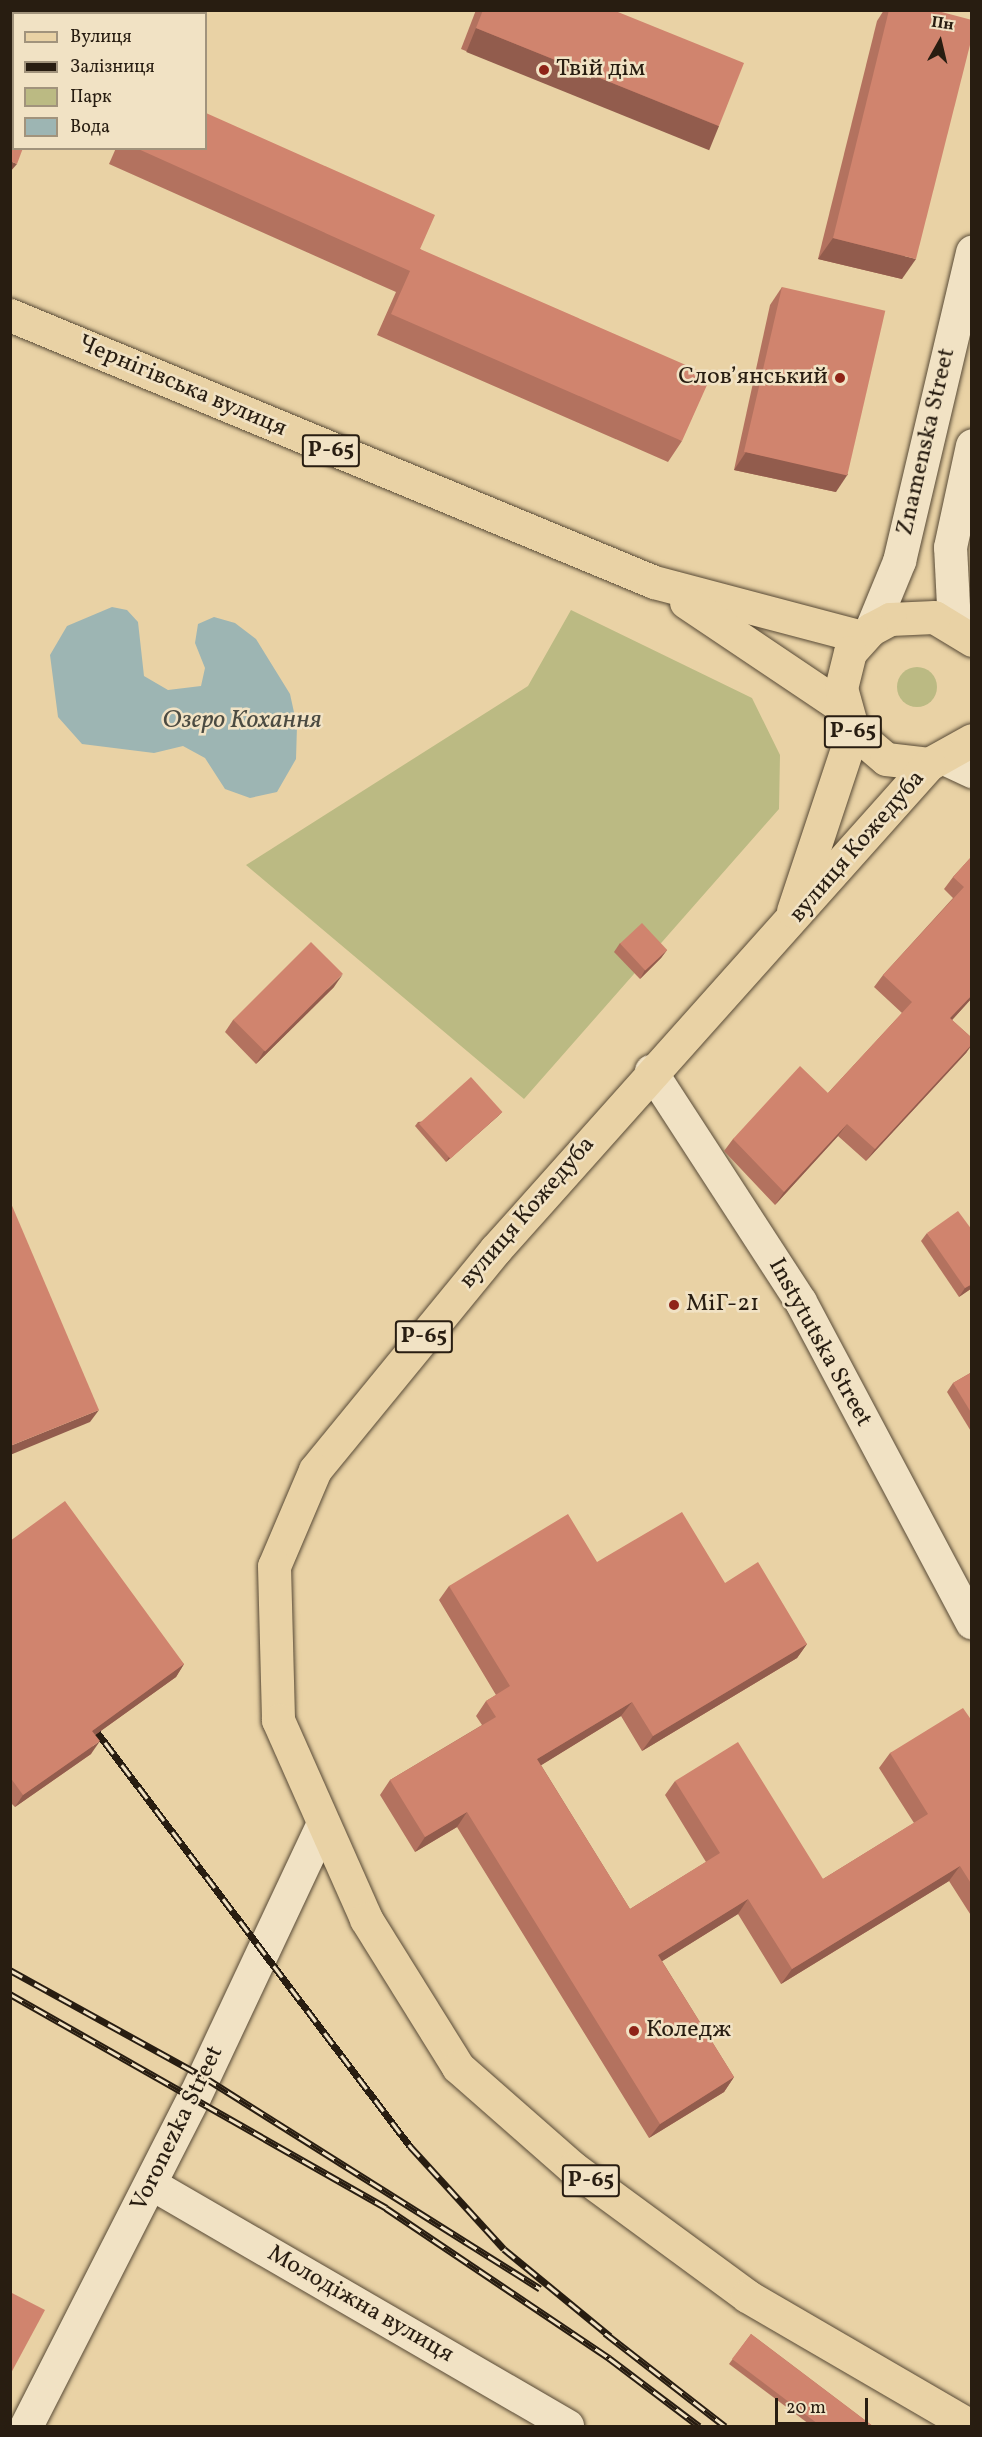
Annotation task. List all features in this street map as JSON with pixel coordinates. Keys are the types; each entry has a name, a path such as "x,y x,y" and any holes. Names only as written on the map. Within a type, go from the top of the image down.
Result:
{"main road":[{"name":"Znamenska Street","path":"866,633 899,561 972,252"},
{"name":"Чернігівська вулиця","path":"10,315 654,582 866,633"},
{"name":"Znamenska Street","path":"963,633 950,547 972,445"},
{"name":"Чернігівська вулиця","path":"654,582 774,656 848,719"},
{"path":"866,633 912,615 963,633"},
{"name":"Р-65","path":"866,633 843,669 848,719 886,759 949,764 972,740"},
{"name":"вулиця Кожедуба","path":"786,930 848,719"},
{"name":"вулиця Кожедуба","path":"321,1827 278,1720 274,1566 315,1470 651,1071 949,764"},
{"name":"Р-65","path":"321,1827 366,1919 458,2067 573,2168 747,2296 970,2427"},
{"name":"Voronezka Street","path":"26,2427 151,2184 321,1827"}],"street":[{"name":"Instytutska Street","path":"651,1071 801,1302 972,1623"},
{"name":"Молодіжна вулиця","path":"151,2184 568,2427"}],"green space":[{"path":"571,610 752,698 780,755 779,809 524,1099 246,865 528,686"},
{"path":"917,667 931,673 937,687 931,701 917,707 903,701 897,687 903,673"}],"water":[{"name":"Озеро Кохання","path":"112,607 127,610 138,622 144,676 168,690 201,686 205,668 195,643 198,624 214,617 235,623 256,639 290,694 297,726 296,759 277,792 250,798 225,789 205,758 183,746 154,753 82,744 58,717 50,655 67,626"}],"building":[{"path":"483,10 613,10 744,63 719,126 476,28"},
{"path":"889,10 934,10 972,20 972,37 916,259 833,238"},
{"path":"10,98 12,98 12,150 22,150 17,164 10,161"},
{"path":"207,113 435,215 420,249 711,376 682,441 391,314 410,271 140,150 207,150"},
{"path":"782,287 885,311 847,476 744,452"},
{"path":"972,856 972,995 950,1018 972,1038 972,1044 875,1149 847,1124 784,1192 733,1139 800,1066 828,1093 912,1002 883,975 964,887 953,877"},
{"path":"642,923 667,950 645,971 620,943"},
{"path":"311,942 343,974 265,1052 233,1020"},
{"path":"471,1077 502,1112 450,1159 419,1124"},
{"path":"10,1201 99,1410 10,1446"},
{"path":"958,1211 972,1230 972,1284 965,1288 927,1233"},
{"path":"972,1372 972,1414 953,1383"},
{"path":"65,1501 184,1664 92,1731 100,1741 23,1795 10,1777 10,1541"},
{"path":"682,1512 725,1583 758,1562 807,1644 653,1736 632,1702 537,1759 630,1909 720,1853 675,1781 738,1742 823,1879 928,1814 890,1753 963,1708 972,1721 972,1885 960,1866 792,1969 748,1899 658,1955 734,2077 660,2124 467,1812 425,1837 390,1780 496,1717 486,1701 510,1686 449,1586 568,1514 597,1562"},
{"path":"10,2292 45,2310 10,2375"},
{"path":"751,2334 874,2427 822,2427 732,2359"}],"railway":[{"path":"88,1720 410,2146 504,2249 610,2336"},
{"path":"10,1970 204,2077 540,2289"},
{"path":"10,1994 386,2208 609,2358 699,2426"},
{"path":"605,2333 725,2426"}],"place":[{"name":"Твій дім","path":"544,70"},
{"name":"Слов’янський","path":"840,378"},
{"name":"МіГ-21","path":"674,1305"},
{"name":"Коледж","path":"634,2031"}]}
